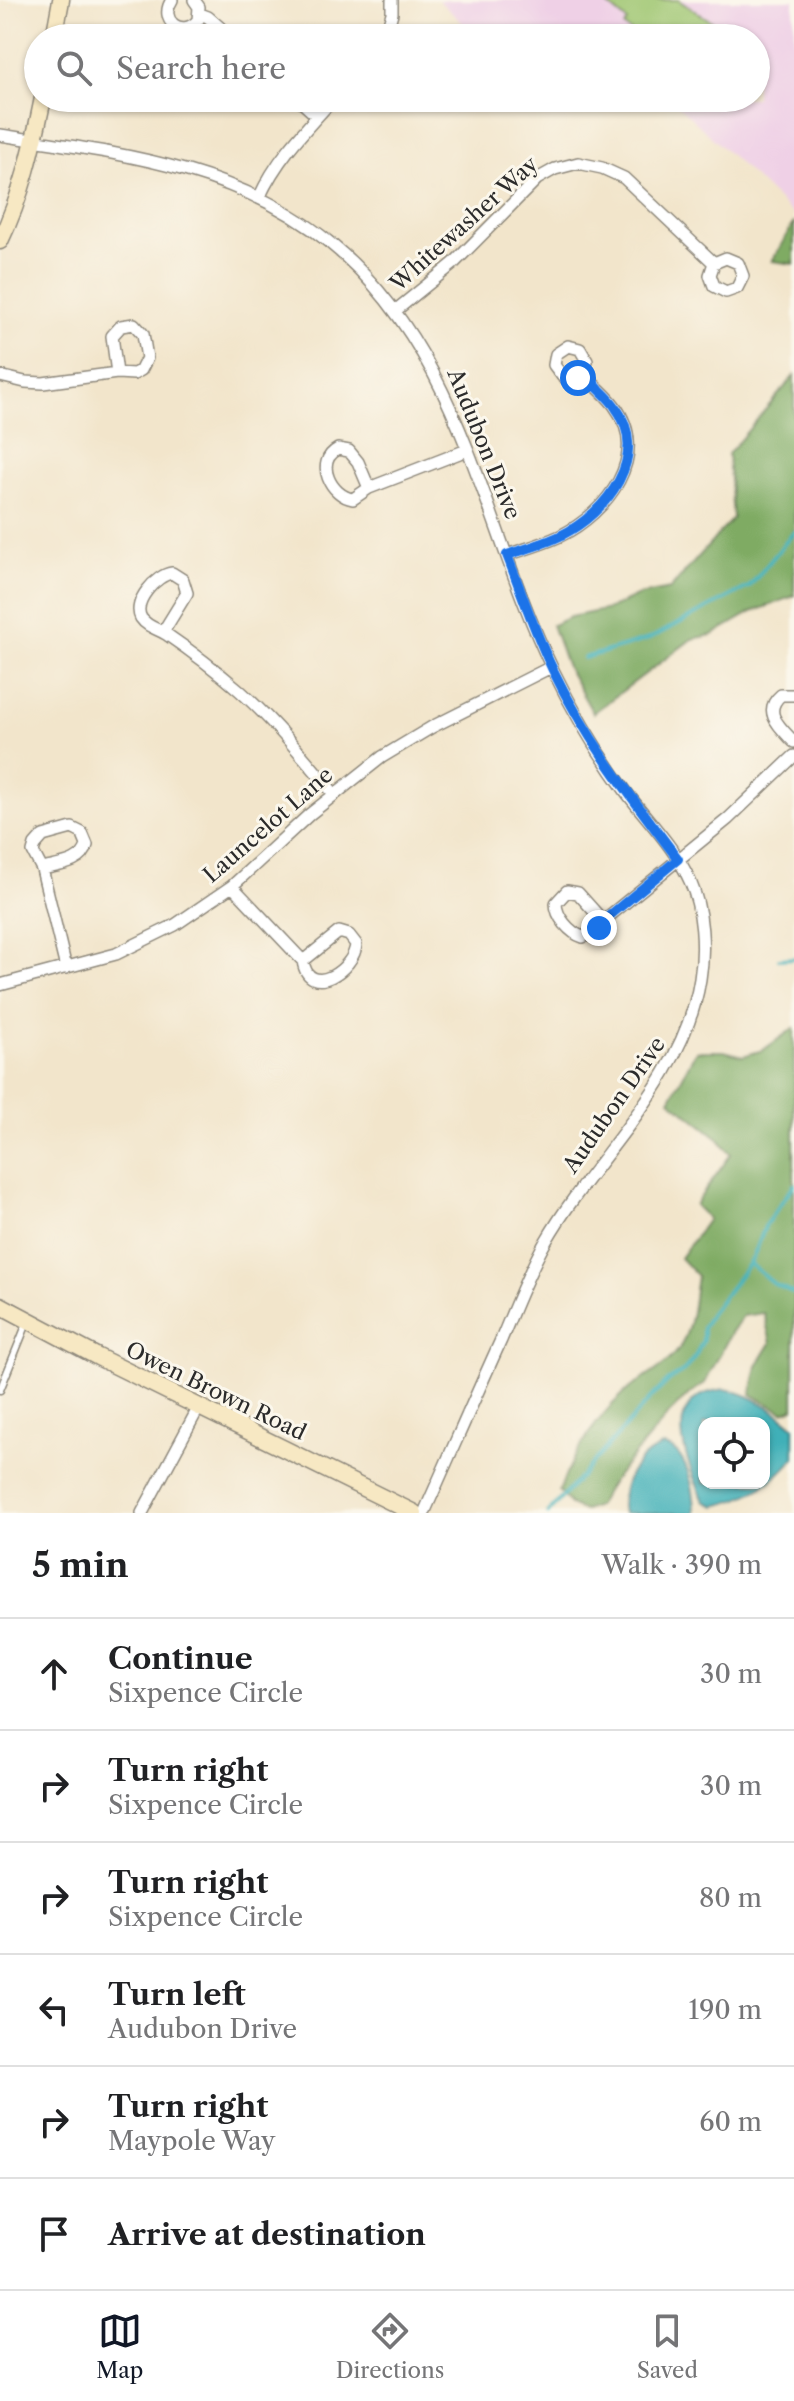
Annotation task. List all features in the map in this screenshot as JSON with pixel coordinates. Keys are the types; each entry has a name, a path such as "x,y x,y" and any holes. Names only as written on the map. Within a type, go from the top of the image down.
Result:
{"street":[{"path":"57,24 61,0"},
{"path":"172,0 167,14 174,24"},
{"path":"194,0 200,14 216,24"},
{"path":"389,24 392,0"},
{"path":"195,24 200,14"},
{"path":"0,241 21,189 40,112"},
{"path":"313,112 317,116"},
{"path":"259,198 279,160 321,112"},
{"name":"Audubon Drive","path":"0,135 170,165 216,179 259,198 328,241 372,282 413,337 442,388 551,667 605,762 678,859 692,884 701,927 702,964 691,1020 672,1063 578,1192 543,1246 424,1513"},
{"name":"Whitewasher Way","path":"395,311 453,264 537,179 555,169 578,163 602,168 624,178 714,263"},
{"path":"0,376 43,383 117,373 134,374 146,364 147,358 143,334 134,324 121,326 112,336 117,373"},
{"path":"507,555 559,536 585,521 612,493 621,478 629,447 622,418 610,400 583,374"},
{"path":"369,488 358,462 349,451 338,449 328,456 325,468 337,493 353,499 369,488 467,450"},
{"path":"163,632 187,593 183,580 172,573 160,578 139,604 139,615 143,621 163,632 240,691 295,746 334,794"},
{"name":"Launcelot Lane","path":"0,985 116,954 148,940 232,886 334,794 404,742 551,667"},
{"path":"794,695 781,695 773,703 772,709 774,721 794,742"},
{"path":"603,921 578,893 567,891 556,903 557,914 578,936 593,933 603,921 761,790 794,756"},
{"path":"42,869 83,856 87,845 82,833 72,828 38,839 33,852 42,869 66,968"},
{"path":"232,886 303,961 311,977 326,981 354,956 356,944 349,935 339,932 303,961"},
{"name":"Owen Brown Road","path":"0,1305 414,1513"},
{"path":"142,1513 199,1407"}],"lane":[{"path":"0,1390 28,1321"}],"shaded area":[{"path":"438,0 794,0 794,215 685,112 770,112 770,24 464,24"}],"green space":[{"path":"602,0 678,0 716,24 626,24 627,21"},
{"path":"793,224 794,264 772,261"},
{"path":"794,376 794,596 752,612 712,635 692,639 593,713 567,667 552,625 570,617 609,609 639,595 670,589 733,518 728,454"},
{"path":"794,1028 794,1408 783,1412 751,1394 757,1366 771,1343 764,1313 743,1316 705,1383 668,1415 613,1480 597,1506 584,1511 570,1505 559,1491 586,1439 603,1414 623,1394 675,1354 690,1321 697,1276 680,1258 708,1219 695,1205 731,1154 717,1137 670,1100 696,1051 724,1051 743,1056 763,1050"}],"water":[{"path":"725,1389 753,1398 794,1426 794,1458 770,1481 770,1417 698,1417 698,1486 682,1432 690,1404 704,1394"},
{"path":"663,1446 678,1454 684,1463 691,1483 695,1513 623,1513 623,1493 631,1473 645,1456"},
{"path":"699,1489 758,1489 715,1506 704,1501"}],"waterway":[{"path":"584,658 649,639 750,586 794,532"},
{"path":"779,959 794,958"},
{"path":"548,1513 651,1398 669,1380 684,1371 703,1340 703,1327 710,1314 753,1258 766,1224 794,1185"},
{"path":"749,1263 774,1284 794,1293"}],"route":[{"path":"578,378 583,374 615,406 622,418 629,447 621,478 612,493 585,521 559,536 507,555 551,667 586,732 678,859 603,921 599,928"}]}
